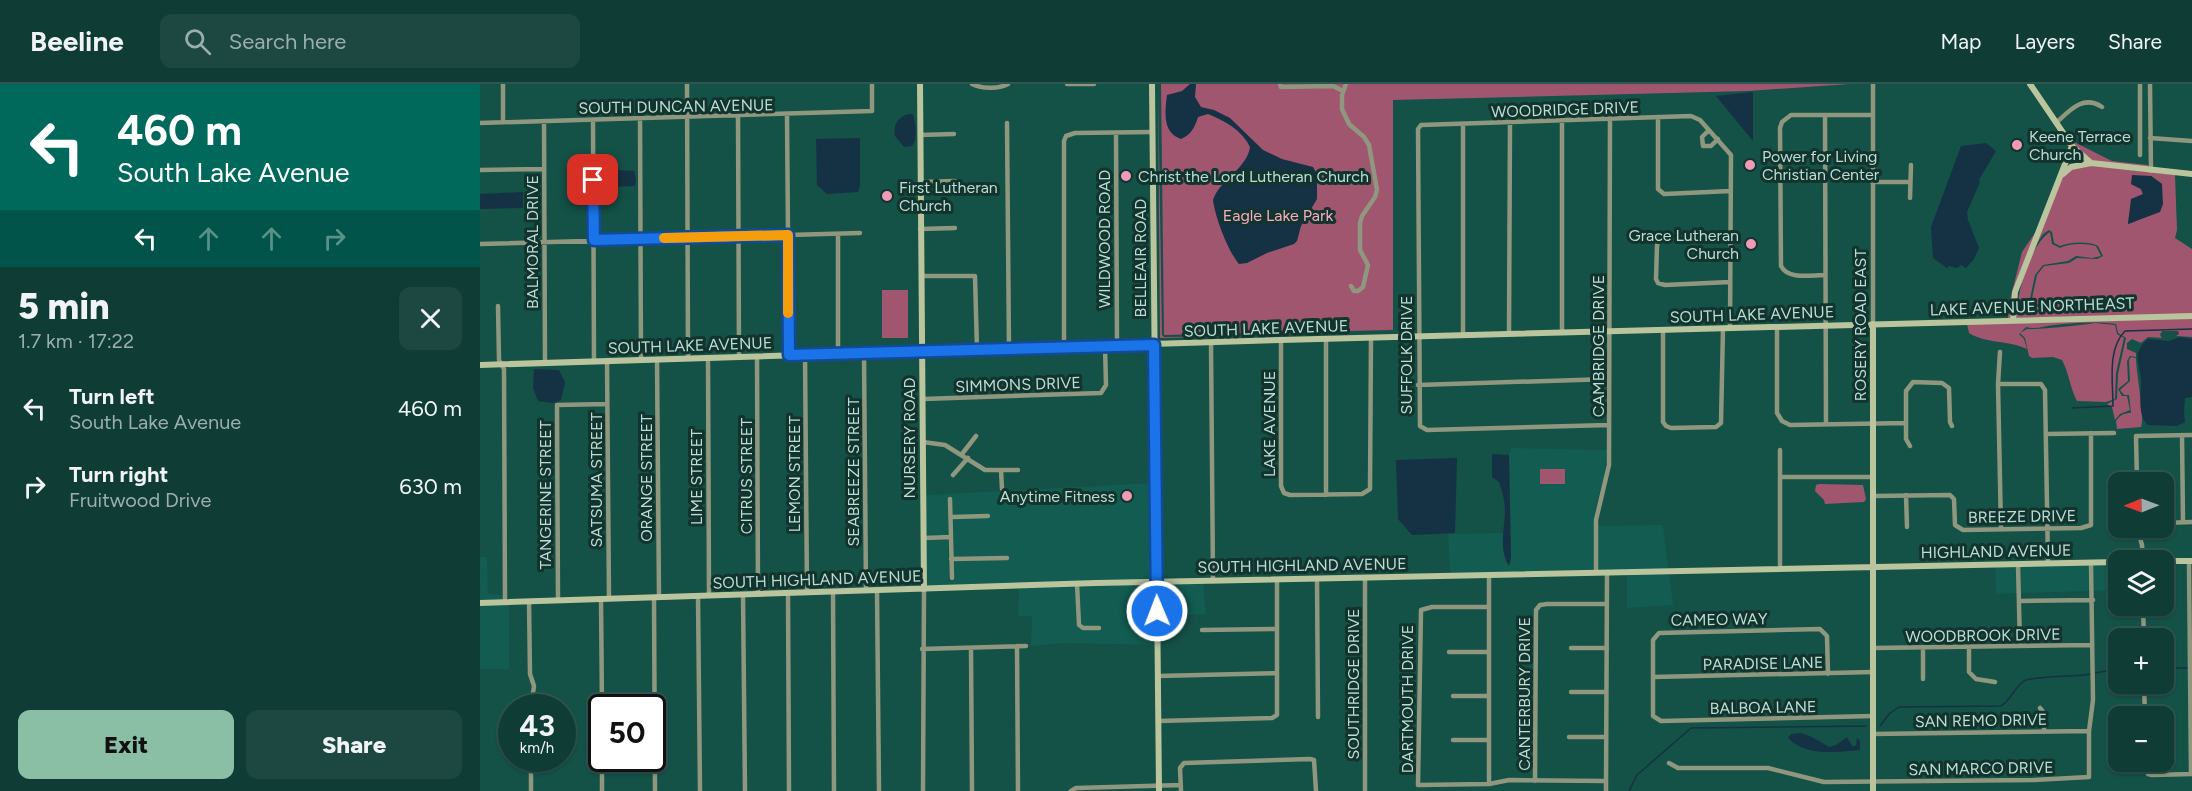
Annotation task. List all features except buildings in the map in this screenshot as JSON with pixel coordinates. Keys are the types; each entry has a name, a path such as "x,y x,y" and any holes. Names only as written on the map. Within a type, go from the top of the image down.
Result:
{"street":[{"path":"503,84 503,122"},
{"path":"687,84 688,358"},
{"name":"SOUTH DUNCAN AVENUE","path":"480,123 872,111 872,84"},
{"name":"NURSERY ROAD","path":"920,84 924,538 923,791"},
{"path":"972,84 980,87 1002,87 1008,84"},
{"path":"1067,84 1095,84"},
{"name":"BELLEAIR ROAD","path":"1152,84 1159,788"},
{"path":"1280,84 1281,87 1333,86 1342,91"},
{"path":"1346,84 1342,91 1342,109 1346,119 1369,145 1377,190 1360,223 1360,250 1368,265 1363,287 1354,291 1351,286"},
{"name":"ROSERY ROAD EAST","path":"1873,84 1873,791"},
{"path":"2030,84 2072,146 2091,163"},
{"path":"2140,84 2140,155"},
{"path":"2150,84 2151,171"},
{"path":"2056,123 2080,103 2091,102 2102,107"},
{"path":"787,115 789,355"},
{"path":"1826,275 1790,275 1784,272 1781,266 1780,128 1782,122 1791,115 1873,115"},
{"path":"738,116 739,357"},
{"path":"1825,116 1826,424"},
{"path":"1658,117 1658,189 1660,192 1664,194 1731,191"},
{"name":"WOODRIDGE DRIVE","path":"1418,129 1421,125 1695,117 1731,155 1730,282 1721,423 1716,427 1671,428 1665,426 1663,422 1663,330"},
{"path":"640,118 641,359"},
{"name":"CAMBRIDGE DRIVE","path":"1596,572 1596,520 1609,465 1610,119"},
{"path":"593,120 594,361"},
{"name":"BALMORAL DRIVE","path":"544,121 545,363"},
{"path":"1562,333 1563,121"},
{"path":"1007,123 1008,349"},
{"path":"1509,334 1510,123"},
{"path":"1463,124 1463,335"},
{"name":"SUFFOLK DRIVE","path":"1418,129 1418,422 1423,429 1427,430 1609,425"},
{"path":"1709,130 1702,137 1703,146 1708,147 1718,140"},
{"path":"1064,347 1063,146 1066,136 1075,133 1152,132"},
{"name":"WILDWOOD ROAD","path":"1116,133 1117,345"},
{"path":"920,135 954,134"},
{"path":"2150,138 2192,141"},
{"path":"2013,320 2014,292 2072,146"},
{"path":"2060,176 2071,167 2091,163 2192,174"},
{"path":"1910,198 1911,165"},
{"path":"480,170 544,169"},
{"path":"920,182 955,181"},
{"path":"1872,182 1910,182"},
{"path":"920,229 955,228"},
{"path":"480,244 860,233"},
{"path":"837,234 838,354"},
{"path":"1730,282 1665,285 1658,283 1656,279 1658,241 1663,238 1731,237"},
{"path":"921,276 975,276 977,350"},
{"path":"498,306 499,360 504,369 505,601"},
{"name":"LAKE AVENUE NORTHEAST","path":"1873,324 2192,316"},
{"name":"SOUTH LAKE AVENUE","path":"480,365 1873,324"},
{"path":"1777,327 1777,413 1782,421 1790,425 1906,423"},
{"name":"LAKE AVENUE","path":"1281,340 1282,490 1290,495 1326,495 1362,494 1371,486 1371,338"},
{"path":"1326,340 1326,495"},
{"path":"1211,343 1213,581"},
{"name":"SIMMONS DRIVE","path":"923,399 1101,393 1106,385 1106,346"},
{"path":"2000,352 1998,384 2001,529"},
{"name":"SEABREEZE STREET","path":"864,353 866,591"},
{"name":"LEMON STREET","path":"805,355 807,593"},
{"name":"CITRUS STREET","path":"757,357 758,594"},
{"name":"LIME STREET","path":"708,358 709,596"},
{"name":"ORANGE STREET","path":"655,791 657,359"},
{"name":"SATSUMA STREET","path":"607,361 609,598"},
{"path":"1418,385 1609,379"},
{"path":"1910,446 1906,439 1906,391 1913,382 1942,383 1949,388 1952,426"},
{"path":"1998,384 2041,384 2045,390 2048,563"},
{"name":"TANGERINE STREET","path":"558,600 557,405 607,404"},
{"name":"BREEZE DRIVE","path":"1874,496 1946,494 1954,500 1957,528 1963,530 2081,528 2091,525 2091,433"},
{"path":"2046,434 2114,433"},
{"path":"2182,435 2183,522"},
{"path":"2137,472 2136,436 2192,435"},
{"path":"962,454 976,436"},
{"path":"923,442 940,443 962,454 985,470 1018,470"},
{"path":"1780,450 1780,568"},
{"path":"953,475 968,458"},
{"path":"1001,470 1002,489"},
{"path":"1780,477 1874,477"},
{"path":"1906,495 1907,527"},
{"path":"950,499 952,578"},
{"path":"951,517 988,516"},
{"path":"2174,522 2192,522"},
{"path":"924,538 951,537"},
{"path":"951,559 1006,558"},
{"path":"2148,772 2148,774 2192,774 2190,561 2174,561"},
{"name":"HIGHLAND AVENUE","path":"1874,566 2108,562"},
{"path":"2089,731 2093,700 2091,563"},
{"path":"2018,564 2020,646"},
{"name":"SOUTH HIGHLAND AVENUE","path":"480,603 1077,584 1874,566"},
{"path":"1606,791 1607,572"},
{"path":"1489,575 1489,784 1509,780 1606,781"},
{"name":"SOUTHRIDGE DRIVE","path":"1365,578 1365,791"},
{"path":"1317,579 1318,717"},
{"path":"1158,721 1272,718 1277,715 1276,580"},
{"path":"1077,584 1079,625 1083,628 1099,628"},
{"path":"878,591 879,791"},
{"path":"833,592 834,791"},
{"path":"788,594 789,791"},
{"path":"743,595 745,791"},
{"path":"698,596 700,791"},
{"path":"601,598 602,694"},
{"path":"2020,601 2092,600"},
{"path":"530,601 530,674 534,686 533,694"},
{"name":"CANTERBURY DRIVE","path":"1535,781 1536,610 1540,605 1547,604 1607,604"},
{"name":"DARTMOUTH DRIVE","path":"1489,607 1432,607 1421,610 1418,785 1489,784"},
{"path":"1202,630 1277,629"},
{"name":"CAMEO WAY","path":"1655,719 1652,712 1653,640 1659,633 1820,629 1827,636 1828,674"},
{"name":"WOODBROOK DRIVE","path":"1874,648 2092,645"},
{"path":"1017,646 1018,791"},
{"path":"922,649 1026,646"},
{"path":"1923,647 1923,679"},
{"path":"971,648 972,791"},
{"path":"1571,648 1607,648"},
{"path":"1969,648 1969,672 1976,679 1995,682"},
{"path":"1449,652 1488,652"},
{"name":"PARADISE LANE","path":"1653,676 1873,672"},
{"path":"1158,676 1277,673"},
{"path":"1571,692 1606,692"},
{"path":"1453,696 1488,696"},
{"path":"2040,708 2044,713 2044,732"},
{"name":"BALBOA LANE","path":"1655,719 1661,721 1873,716"},
{"name":"SAN REMO DRIVE","path":"1873,734 2089,731"},
{"name":"SAN MARCO DRIVE","path":"1669,763 1678,768 1768,768 1815,781 2034,780 2089,777 2089,731"},
{"path":"1569,737 1606,737"},
{"path":"1453,740 1489,740"},
{"path":"1071,791 1076,788 1181,788 1180,768 1184,763 1310,759 1314,760 1316,765 1316,791"},
{"path":"531,772 531,791"},
{"path":"602,772 602,791"}],"shaded area":[{"path":"1190,84 1196,84 1195,97 1201,107 1214,110 1230,118 1263,150 1282,159 1313,167 1317,174 1317,199 1301,226 1294,244 1247,263 1239,264 1235,258 1223,234 1213,200 1221,186 1244,162 1250,147 1232,127 1208,114 1198,117 1192,130 1181,139 1171,132 1166,121 1167,95 1182,91"},
{"path":"1753,92 1753,141 1716,96"},
{"path":"908,114 913,114 916,129 915,141 912,146 904,147 895,136 895,128 897,122"},
{"path":"860,138 858,192 827,194 817,185 816,139"},
{"path":"1986,143 1996,151 1979,180 1967,212 1979,248 1974,259 1966,268 1961,265 1957,268 1949,266 1947,268 1933,258 1931,227 1961,146"},
{"path":"599,169 634,171 635,186 601,187"},
{"path":"2132,175 2151,176 2162,184 2163,204 2160,212 2128,224 2131,199 2143,194 2141,189 2131,184"},
{"path":"523,192 523,208 480,209 480,194"},
{"path":"2180,337 2192,339 2192,397 2185,398 2185,422 2177,426 2148,425 2141,409 2138,354 2148,339 2169,341"},
{"path":"534,369 559,370 565,382 561,400 553,403 538,401 533,388"},
{"path":"1511,448 1607,450 1594,520 1593,570 1450,573 1448,534 1503,533 1503,542 1511,564 1509,455"},
{"path":"1492,454 1509,455 1511,557 1509,566 1503,546 1504,503 1499,482 1492,477"},
{"path":"1457,458 1455,533 1412,535 1398,519 1396,460"},
{"path":"1153,483 1154,580 926,586 926,540 948,539 949,581 953,580 953,561 1009,560 1008,556 953,557 952,519 990,518 990,514 952,515 948,500 948,535 926,536 926,495"},
{"path":"1663,525 1668,569 1598,570 1598,526"},
{"path":"480,557 487,557 488,594 503,595 503,599 480,601"},
{"path":"2108,564 2108,590 2094,591 2093,565"},
{"path":"2089,565 2090,591 2021,593 2020,566"},
{"path":"2016,566 2017,593 1996,594 1995,567"},
{"path":"1627,573 1669,573 1673,605 1627,608"},
{"path":"1203,583 1206,614 1159,617 1159,584"},
{"path":"1154,584 1155,645 1064,643 1031,646 1032,616 1018,616 1019,588 1075,586 1078,628 1101,630 1101,626 1084,627 1081,624 1079,586"},
{"path":"509,603 509,669 480,669 480,605"},
{"path":"1801,733 1829,747 1847,737 1852,746 1856,746 1857,738 1860,741 1860,750 1813,751 1795,744 1788,738 1791,734"}],"green space":[{"path":"1158,84 1162,335 1164,337 1262,336 1160,338"},
{"name":"Eagle Lake Park","path":"1161,84 1850,84 1748,91 1393,100 1393,330 1301,332 1274,335 1260,333 1164,335"},
{"path":"2074,142 2112,161 2148,165 2148,168 2091,161 2073,144"},
{"path":"2091,165 2175,175 2177,230 2175,238 2192,249 2192,314 2015,318 2016,307 2020,312 2036,313 2042,310 2039,304 2031,303 2037,275 2044,266 2069,263 2077,258 2097,259 2103,256 2098,246 2094,244 2079,243 2060,246 2054,243 2052,232 2049,230 2043,234 2036,245 2062,177 2072,169","holes":["2151,176 2162,184 2136,221 2128,224 2132,207 2143,194 2141,189 2131,184"]},
{"path":"2039,227 2012,292 2022,252"},
{"path":"2050,232 2052,244 2060,248 2073,244 2092,245 2096,246 2101,256 2092,258 2076,256 2068,261 2043,265 2035,275 2029,304 2041,308 2036,311 2020,310 2019,298 2027,266 2037,246"},
{"path":"882,290 908,290 908,338 882,338"},
{"path":"2012,292 2011,318 2008,318 2008,308"},
{"path":"2192,318 2192,337 2176,336 2179,334 2178,331 2162,331 2160,335 2162,338 2148,337 2141,343 2132,339 2127,343 2127,349 2136,353 2136,357 2130,356 2127,361 2128,381 2118,389 2122,396 2127,396 2130,410 2120,414 2115,420 2112,407 2107,404 2117,399 2118,374 2126,338 2118,333 2116,324 2085,323 2026,327 2019,334 2024,339 2027,349 1976,336 1969,333 1967,324"},
{"path":"2095,323 2115,325 2117,334 2124,338 2116,373 2115,399 2106,402 2077,401 2062,360 2053,357 2032,358 2029,356 2025,338 2020,333 2027,329"},
{"path":"2131,357 2136,358 2142,422 2141,427 2117,429 2116,421 2122,415 2131,413 2129,395 2124,395 2120,390 2130,381 2129,360"},
{"path":"1540,469 1565,469 1565,484 1540,484"},
{"path":"1816,485 1863,485 1866,499 1864,502 1825,504 1815,491"}],"waterway":[{"path":"2072,408 2113,406 2113,356 2119,338 2125,331 2192,329"},
{"path":"2174,668 2188,668"},
{"path":"2095,673 2108,671"},
{"path":"1880,726 1889,714 1899,707 2001,706 2024,681 2029,679 2091,674"},
{"path":"1629,791 1637,775 1691,728 1866,726"}],"slow traffic":[{"path":"664,238 788,235 788,313"}],"place":[{"name":"Keene Terrace Church","path":"2017,145"},
{"name":"Power for Living Christian Center","path":"1750,165"},
{"name":"Christ the Lord Lutheran Church","path":"1126,176"},
{"name":"First Lutheran Church","path":"887,196"},
{"name":"Grace Lutheran Church","path":"1751,244"},
{"name":"Anytime Fitness","path":"1127,496"}],"route":[{"path":"593,180 594,240 788,235 789,355 1154,345 1157,611"}]}
